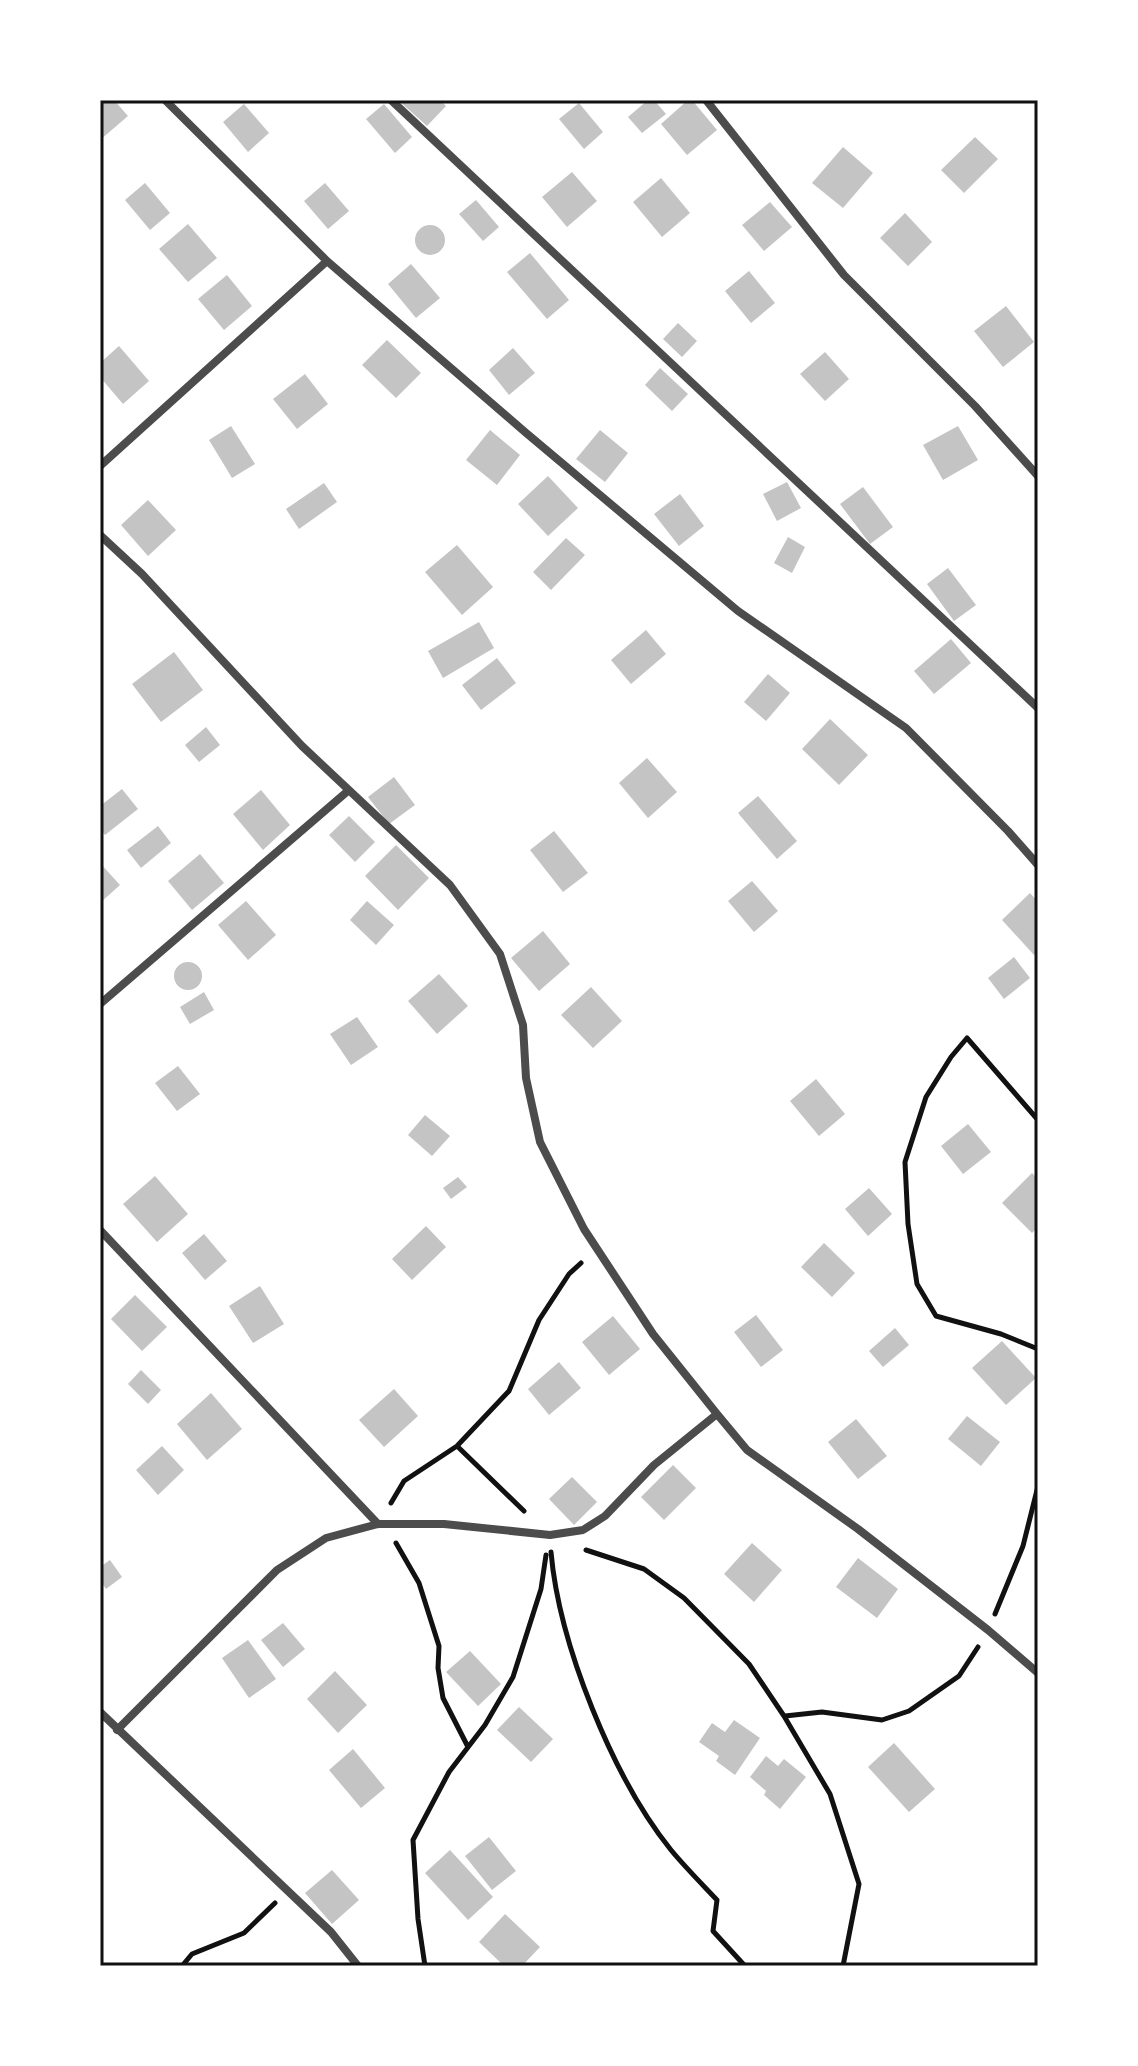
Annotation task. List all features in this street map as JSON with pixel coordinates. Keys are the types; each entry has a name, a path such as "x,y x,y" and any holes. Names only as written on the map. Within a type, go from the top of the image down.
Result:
{"street":[{"path":"165,100 327,261 738,611 906,728 1038,865"},
{"path":"391,100 1038,708"},
{"path":"706,100 844,275 975,406 1038,476"},
{"path":"100,466 327,261"},
{"path":"100,535 142,574 302,746 450,885 500,954 523,1025 526,1078 540,1142 597,1248 653,1334 717,1414 747,1450 858,1529 1038,1673"},
{"path":"100,1004 349,790"},
{"path":"100,1230 378,1524"},
{"path":"117,1730 277,1570 326,1538 378,1524 444,1524 550,1535 583,1530 605,1516 654,1465 717,1414"},
{"path":"100,1712 331,1932 358,1966"}],"path":[{"path":"1038,1120 967,1038 926,1097 905,1162 908,1224 917,1284 936,1316 1001,1334 1038,1349"},
{"path":"468,1747 443,1698 438,1668 439,1646 419,1583 400,1548 378,1524 404,1481 457,1446 509,1391 539,1320 569,1274 597,1248"},
{"path":"457,1446 550,1535 597,1555 644,1569 684,1598 749,1664 830,1794 859,1884 843,1966"},
{"path":"784,1716 822,1712 882,1720 909,1711 959,1676 988,1630 1023,1546 1038,1486"},
{"path":"425,1966 418,1919 413,1840 449,1772 485,1725 513,1677 541,1589 550,1535"},
{"path":"550,1535 554,1584 565,1627 604,1740 670,1849 717,1900 713,1931 745,1966"},
{"path":"182,1966 192,1954 244,1933 287,1891"}],"building":[{"path":"100,100 114,100 128,116 100,140"},
{"path":"398,100 440,100 446,106 427,126"},
{"path":"648,100 654,100 666,114 642,133 628,117"},
{"path":"688,100 692,100 717,130 687,155 661,124"},
{"path":"579,103 603,132 584,149 559,119"},
{"path":"244,104 269,133 248,152 223,122"},
{"path":"384,104 412,137 395,153 366,119"},
{"path":"975,137 998,159 964,193 941,170"},
{"path":"843,147 873,173 843,208 812,183"},
{"path":"572,172 597,201 567,227 542,197"},
{"path":"661,178 690,213 662,237 633,202"},
{"path":"145,183 170,213 150,230 125,200"},
{"path":"325,183 349,211 328,229 304,201"},
{"path":"476,200 499,227 483,241 459,214"},
{"path":"770,202 792,227 764,251 742,225"},
{"path":"905,213 932,242 908,266 880,238"},
{"path":"188,224 217,258 188,282 159,249"},
{"path":"430,225 440,230 445,240 440,250 430,255 420,250 415,240 420,230"},
{"path":"530,253 569,300 547,319 507,272"},
{"path":"411,264 440,298 416,318 388,284"},
{"path":"749,271 775,303 751,323 725,291"},
{"path":"227,275 252,306 224,330 198,299"},
{"path":"1006,306 1034,342 1003,367 974,331"},
{"path":"678,323 697,341 682,357 663,339"},
{"path":"387,340 421,373 396,398 362,365"},
{"path":"119,346 149,381 123,404 100,377 100,363"},
{"path":"513,348 535,373 509,395 489,370"},
{"path":"825,352 849,379 825,401 800,374"},
{"path":"660,368 688,394 672,411 645,385"},
{"path":"305,374 328,404 297,429 273,399"},
{"path":"231,426 255,464 232,478 209,440"},
{"path":"958,426 978,460 943,480 923,445"},
{"path":"490,430 520,455 497,485 466,460"},
{"path":"600,430 628,453 605,482 576,459"},
{"path":"548,476 578,508 548,536 518,504"},
{"path":"787,482 801,508 777,521 763,494"},
{"path":"324,483 337,502 299,529 286,509"},
{"path":"863,487 893,527 870,544 840,504"},
{"path":"680,494 704,526 679,546 654,514"},
{"path":"148,500 176,530 148,556 121,525"},
{"path":"788,537 805,547 792,573 774,563"},
{"path":"566,538 585,555 551,590 533,572"},
{"path":"457,545 493,587 462,615 425,572"},
{"path":"948,568 976,605 954,621 927,584"},
{"path":"479,622 494,648 443,678 428,651"},
{"path":"646,630 666,654 631,684 611,660"},
{"path":"951,639 971,663 934,694 914,671"},
{"path":"174,652 203,690 161,722 132,684"},
{"path":"497,658 516,683 481,710 462,685"},
{"path":"768,674 790,693 766,721 744,702"},
{"path":"830,719 868,755 839,785 802,749"},
{"path":"206,727 220,745 199,762 185,745"},
{"path":"647,758 677,792 648,818 619,783"},
{"path":"394,777 415,805 389,824 368,797"},
{"path":"122,789 138,809 105,835 100,829 100,806"},
{"path":"261,790 290,825 263,850 233,814"},
{"path":"758,796 797,841 777,859 738,813"},
{"path":"349,816 375,842 355,862 329,835"},
{"path":"158,826 171,843 141,868 127,850"},
{"path":"554,831 588,873 563,892 530,850"},
{"path":"396,845 429,878 398,910 365,876"},
{"path":"200,854 224,883 192,910 168,881"},
{"path":"100,863 120,885 100,903"},
{"path":"752,881 778,911 754,932 728,901"},
{"path":"1030,893 1038,902 1038,951 1034,955 1002,920"},
{"path":"246,901 276,935 248,960 218,925"},
{"path":"367,901 394,925 376,945 350,920"},
{"path":"543,931 570,964 539,991 511,958"},
{"path":"1014,957 1030,978 1004,999 988,978"},
{"path":"188,962 198,966 202,976 198,986 188,990 178,986 174,976 178,966"},
{"path":"439,974 468,1006 437,1034 408,1001"},
{"path":"591,987 622,1021 593,1048 561,1015"},
{"path":"204,992 214,1010 190,1024 180,1007"},
{"path":"357,1017 378,1047 351,1065 330,1034"},
{"path":"178,1066 200,1094 177,1111 155,1083"},
{"path":"816,1079 845,1114 819,1136 790,1101"},
{"path":"425,1115 450,1136 432,1156 408,1135"},
{"path":"968,1124 991,1152 963,1174 941,1146"},
{"path":"1032,1173 1038,1179 1038,1227 1032,1233 1002,1203"},
{"path":"155,1176 188,1214 157,1242 123,1204"},
{"path":"458,1177 467,1187 451,1199 443,1188"},
{"path":"869,1188 892,1214 868,1236 845,1209"},
{"path":"426,1226 446,1247 412,1280 392,1259"},
{"path":"204,1234 227,1261 205,1280 182,1253"},
{"path":"824,1243 855,1273 832,1297 801,1267"},
{"path":"260,1286 284,1324 253,1343 229,1306"},
{"path":"135,1295 167,1327 142,1351 111,1319"},
{"path":"756,1315 783,1350 761,1367 734,1332"},
{"path":"613,1316 640,1349 609,1375 582,1342"},
{"path":"895,1328 909,1345 883,1367 869,1351"},
{"path":"1002,1341 1036,1378 1006,1405 972,1368"},
{"path":"559,1362 581,1388 549,1415 528,1389"},
{"path":"141,1370 161,1390 148,1404 128,1384"},
{"path":"394,1389 418,1416 384,1447 359,1420"},
{"path":"211,1393 242,1429 207,1460 177,1424"},
{"path":"967,1416 1000,1442 981,1466 948,1439"},
{"path":"856,1419 887,1456 858,1479 828,1442"},
{"path":"162,1446 184,1470 158,1495 136,1470"},
{"path":"673,1465 696,1488 664,1520 641,1497"},
{"path":"572,1477 597,1502 574,1525 549,1499"},
{"path":"752,1543 782,1570 754,1602 724,1574"},
{"path":"858,1558 898,1589 877,1618 836,1587"},
{"path":"110,1560 122,1577 106,1589 100,1580 100,1567"},
{"path":"283,1623 305,1649 283,1667 261,1640"},
{"path":"248,1640 276,1679 249,1698 222,1658"},
{"path":"470,1651 501,1684 478,1706 446,1672"},
{"path":"335,1671 367,1705 338,1733 307,1699"},
{"path":"519,1707 553,1739 531,1762 497,1730"},
{"path":"734,1720 760,1738 735,1775 716,1761 719,1756 699,1742 712,1723 725,1732"},
{"path":"894,1743 935,1789 909,1812 868,1767"},
{"path":"353,1749 385,1788 361,1808 329,1770"},
{"path":"766,1756 778,1766 784,1759 806,1777 780,1809 750,1777"},
{"path":"489,1837 516,1871 492,1890 465,1856"},
{"path":"450,1850 493,1897 468,1920 425,1873"},
{"path":"332,1870 359,1900 332,1924 305,1893"},
{"path":"505,1914 540,1947 522,1966 504,1966 479,1942"}]}
